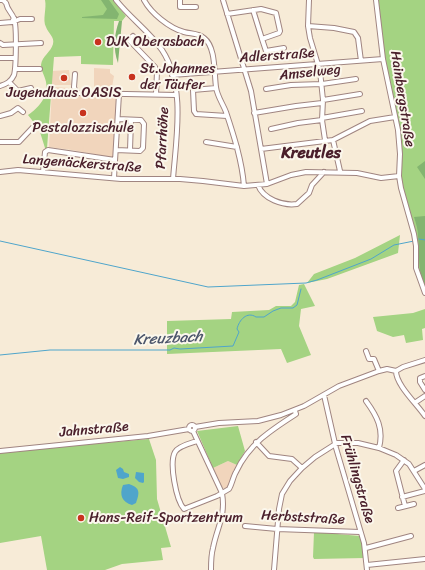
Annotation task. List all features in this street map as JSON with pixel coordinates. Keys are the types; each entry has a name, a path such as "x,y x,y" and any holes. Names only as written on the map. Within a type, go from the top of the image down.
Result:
{"street":[{"path":"0,0 3,0 6,3 7,9 15,19 16,58 16,69 9,82 0,86"},
{"name":"Pfarrhöhe","path":"116,0 153,38 162,51 172,75 176,94 177,132 172,179"},
{"path":"144,0 155,13 168,24 183,32 200,35 207,40 211,48 216,88 237,147 244,186"},
{"path":"180,0 180,7 196,7"},
{"path":"223,0 251,91 267,184"},
{"path":"309,0 308,26 322,84 322,119 325,140"},
{"name":"Hainbergstraße","path":"376,0 383,59 399,142 399,176 401,188 414,234 416,246 416,268 425,293"},
{"path":"227,14 261,9 276,13 280,31 279,34 262,39"},
{"path":"253,10 266,51 284,48"},
{"path":"0,23 12,22 15,19 32,19"},
{"path":"308,26 334,28 354,32 358,38 361,61"},
{"path":"0,43 3,45 41,44"},
{"path":"136,46 157,70 156,94"},
{"path":"0,58 16,58"},
{"name":"Adlerstraße","path":"172,75 383,59"},
{"path":"16,69 40,69"},
{"path":"75,74 74,87 76,93 176,94"},
{"name":"Amselweg","path":"266,89 297,84 322,84 356,79"},
{"path":"9,82 18,91 31,88"},
{"path":"216,88 193,90 194,111 196,114 227,116"},
{"path":"114,178 118,94"},
{"path":"254,113 360,94"},
{"path":"0,116 11,113 18,108 23,112"},
{"path":"271,129 362,111"},
{"path":"261,149 333,140 370,121 395,117"},
{"path":"116,150 140,151 143,148 144,124 141,120 118,119"},
{"path":"130,150 131,120"},
{"path":"0,142 19,142 35,125"},
{"path":"333,140 340,172"},
{"path":"206,142 237,147"},
{"path":"43,172 45,152 48,150 115,160"},
{"name":"Langenäckerstraße","path":"0,172 18,170 78,176 203,181 244,186 267,184 291,175 306,172 357,173 381,178 399,176"},
{"path":"258,185 264,196 281,202 297,204 309,193 312,185 324,172"},
{"path":"366,351 369,359 374,359 379,371"},
{"name":"Jahnstraße","path":"0,450 148,436 219,423 269,419 295,412 339,386 379,371 387,369 396,371 402,367 425,360"},
{"path":"396,371 401,386 416,402 425,416"},
{"path":"425,376 420,378 425,390"},
{"name":"Frühlingstraße","path":"324,394 335,444 366,548 367,568"},
{"path":"416,402 425,396"},
{"path":"366,401 372,408 381,429 379,448"},
{"path":"197,441 177,449 174,453 174,480 182,508 186,508 229,489 235,472 249,449 266,433 295,412"},
{"path":"192,429 222,493 223,516 213,547 211,570"},
{"path":"256,442 269,456 289,458 302,468"},
{"path":"274,570 279,509 282,494 290,481 302,468 315,457 335,444 340,442 358,443 379,448 404,460 414,471 425,490 402,497"},
{"path":"404,460 396,471 404,506"},
{"path":"414,471 425,465"},
{"path":"398,508 414,504"},
{"name":"Herbststraße","path":"245,526 277,529 360,532"},
{"path":"366,548 411,536"},
{"path":"367,568 425,559"}],"shaded area":[{"path":"94,68 110,69 110,73 114,76 112,87 116,88 116,92 94,91"},
{"path":"69,70 71,85 51,85 52,71"},
{"name":"Pestalozzischule","path":"52,87 70,88 71,95 116,96 114,158 49,147"},
{"path":"228,461 237,465 229,487 226,489 223,488 213,468"}],"green space":[{"path":"45,0 113,0 126,16 122,21 114,21 113,65 81,64 81,56 54,57 47,148 45,148 39,129 28,115 42,102 46,92 46,82 41,65 43,59 52,47 53,42 45,24"},
{"path":"101,0 109,0 119,14 117,19 82,18 103,15 107,9"},
{"path":"378,0 425,0 425,292 418,274 417,248 397,175 399,161 397,117 385,64"},
{"path":"119,21 122,21 118,63 115,52 115,42"},
{"path":"425,161 425,179 417,167"},
{"path":"425,216 425,289 422,282 420,269 418,231 414,217"},
{"path":"400,235 398,253 327,279 307,283 314,274 355,258"},
{"path":"304,284 315,306 301,309 299,326 311,355 287,363 281,349 167,354 167,321 231,319 232,312 269,310 276,306 291,306 295,302 299,285"},
{"path":"425,309 425,328 422,329 423,340 406,343 404,335 393,337 377,331 373,317 413,313"},
{"path":"238,426 245,451 237,465 228,461 213,468 197,431"},
{"name":"Hans-Reif-Sportzentrum","path":"149,439 156,460 157,499 171,547 161,548 163,560 122,564 105,570 47,570 41,536 0,543 0,452"},
{"path":"314,532 360,536 365,558 314,559"}],"water":[{"path":"120,467 124,472 129,474 129,477 123,479 118,478 116,470"},
{"path":"136,472 144,473 143,483 139,482 135,478"},
{"path":"129,484 135,487 138,491 136,503 132,505 126,502 121,495 123,485"}],"waterway":[{"name":"Kreuzbach","path":"419,239 425,240"},
{"path":"0,241 208,287 306,283 371,259 394,245 414,241"},
{"name":"Kreuzbach","path":"0,355 50,350 170,350 174,348 180,349 233,346 239,332 237,329 238,326 244,317 250,315 264,317 281,308 293,308 297,305 301,289"}],"place":[{"name":"DJK Oberasbach","path":"98,42"},
{"name":"St.Johannes der Täufer","path":"132,77"},
{"name":"Jugendhaus OASIS","path":"64,78"},
{"name":"Pestalozzischule","path":"83,113"},
{"name":"Hans-Reif-Sportzentrum","path":"81,518"}],"district":[{"name":"Kreutles","path":"311,154"}]}
